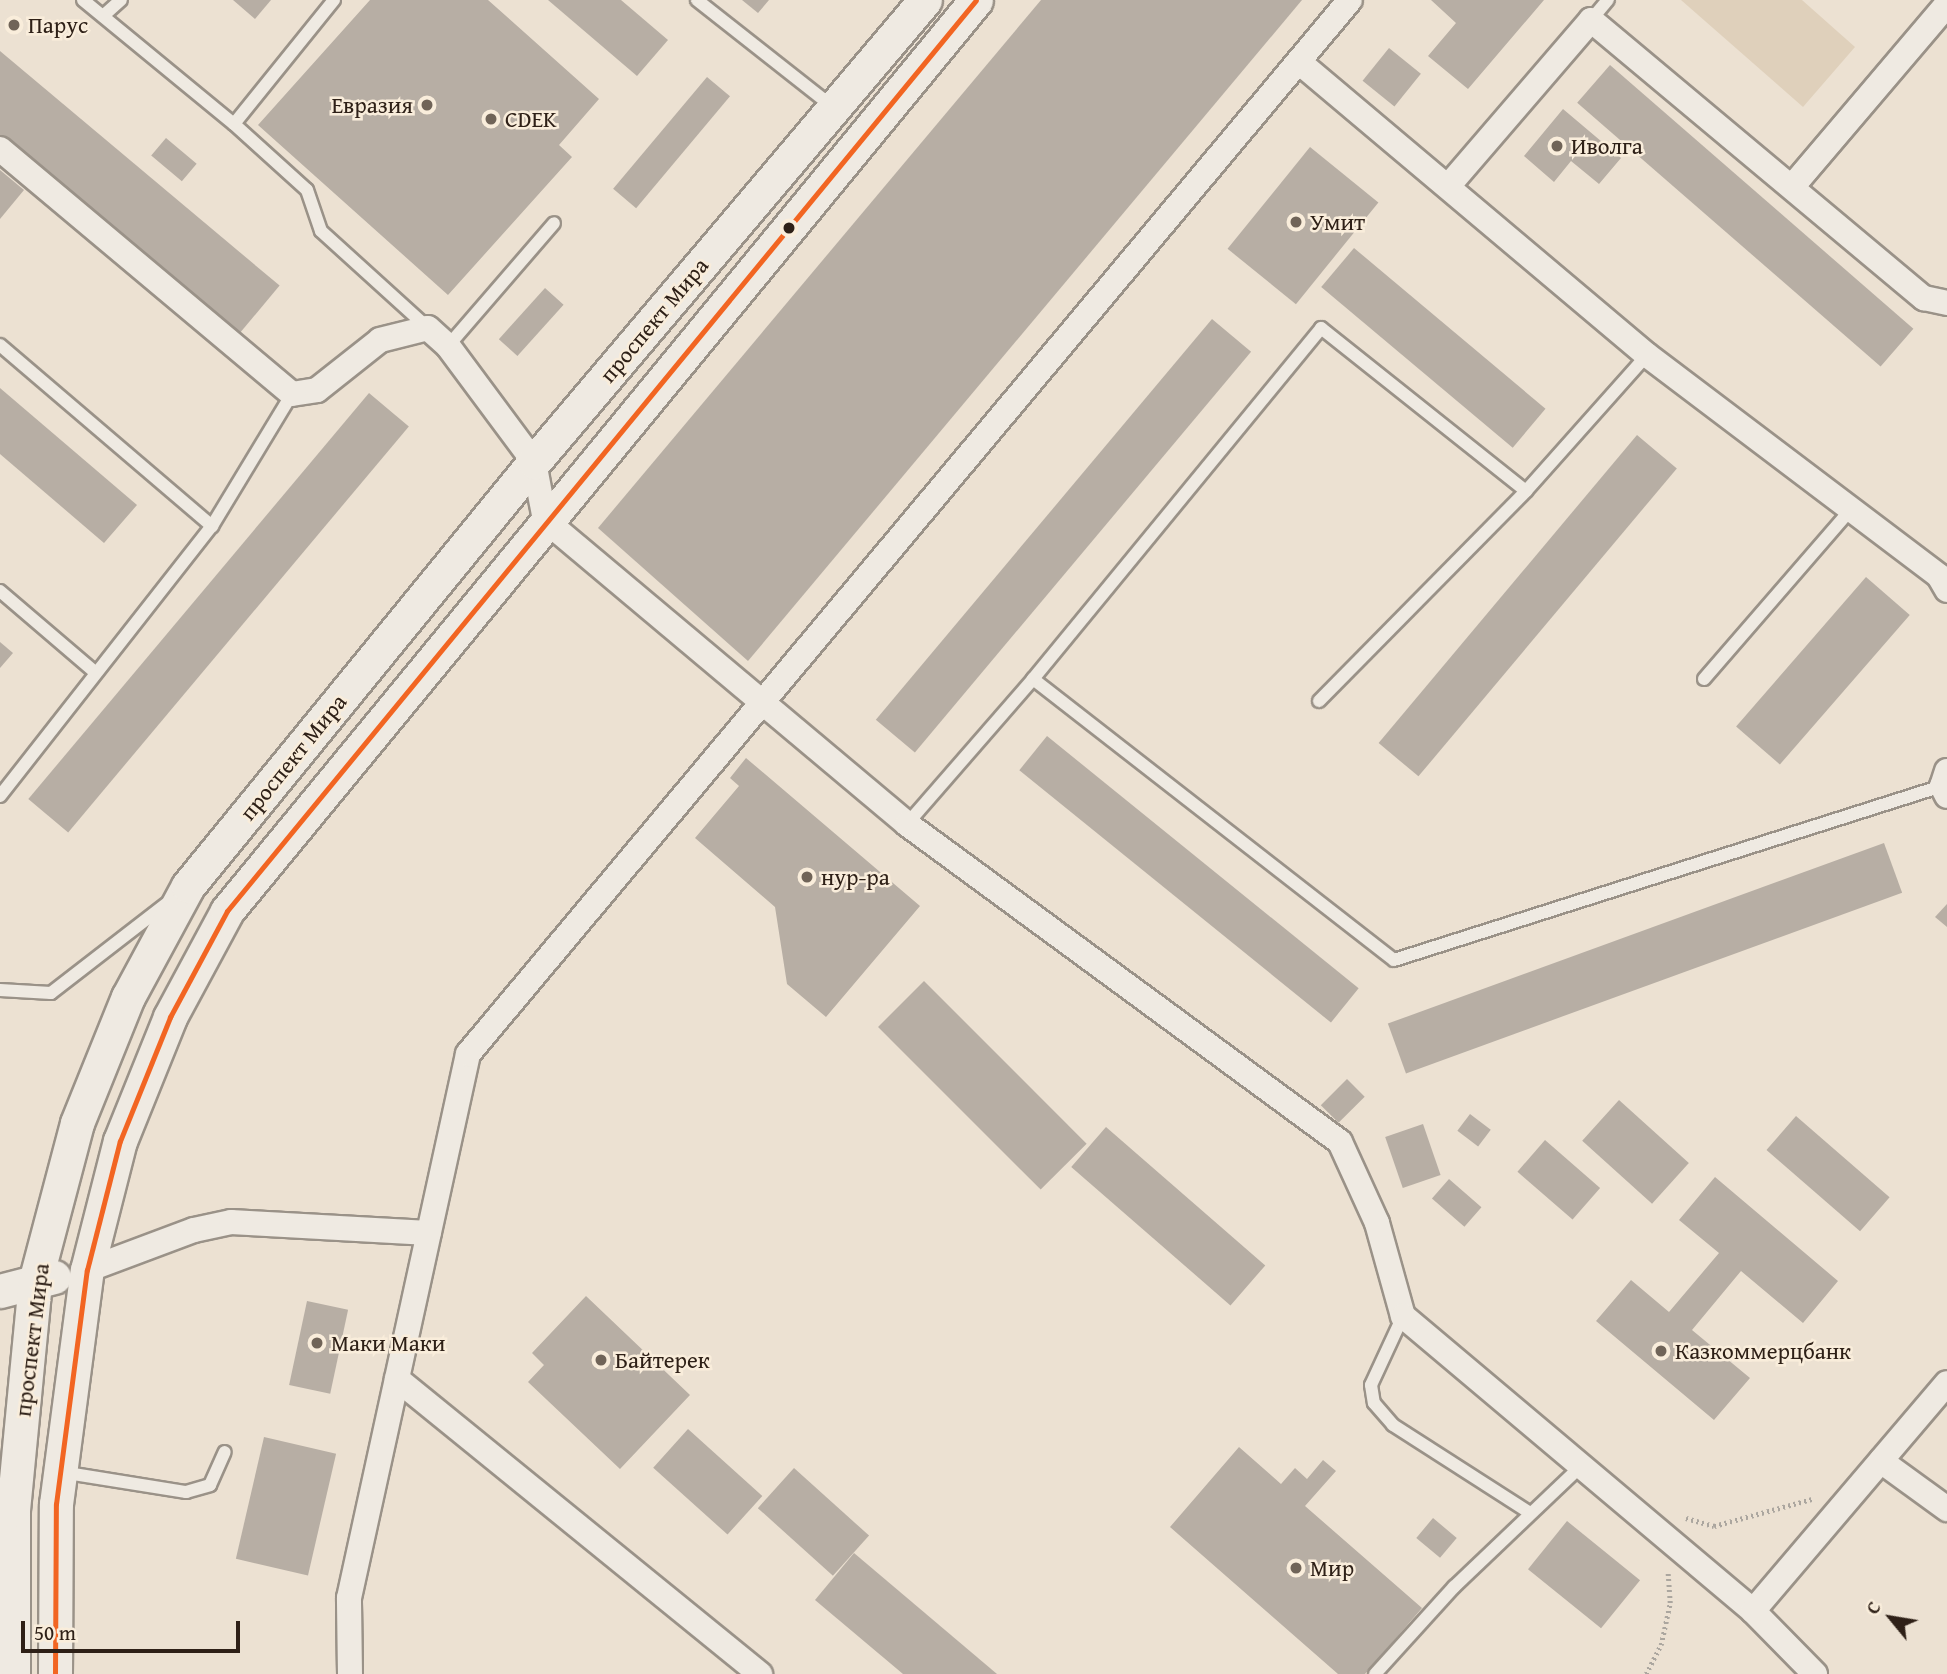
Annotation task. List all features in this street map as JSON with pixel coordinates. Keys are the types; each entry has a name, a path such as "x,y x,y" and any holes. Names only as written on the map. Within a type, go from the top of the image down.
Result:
{"main road":[{"name":"проспект Мира","path":"13,1674 13,1510 35,1282 77,1123 128,997 188,886 534,462 925,0"},
{"name":"проспект Мира","path":"55,1674 60,1472 87,1269 120,1140 170,1017 227,911 545,520 976,0"},
{"path":"0,1291 87,1269"}],"street":[{"path":"350,1674 349,1598 468,1054 1350,0"},
{"path":"1792,187 1947,5"},
{"path":"1450,184 1591,20 1924,298 1947,303"},
{"path":"1299,62 1450,184 1647,355 1939,576 1947,590"},
{"path":"0,149 292,394 317,390 380,340 428,328 448,346 534,462 545,520 907,824 1340,1142 1377,1223 1403,1316 1580,1468 1753,1611 1815,1674"},
{"path":"87,1269 194,1230 231,1222 429,1233"},
{"path":"397,1379 760,1674"},
{"path":"1753,1611 1947,1382"},
{"path":"1881,1461 1947,1509"}],"lane":[{"path":"83,0 234,124 307,190 321,231 428,328"},
{"path":"103,16 121,0"},
{"path":"234,124 334,0"},
{"path":"697,0 834,107"},
{"path":"1591,20 1608,0"},
{"path":"448,346 554,223"},
{"path":"907,824 1034,679 1321,328 1526,491"},
{"path":"0,345 212,526"},
{"path":"1319,701 1526,491 1647,355"},
{"path":"0,796 212,526 292,394"},
{"path":"1704,678 1851,509"},
{"path":"0,591 96,673"},
{"path":"1034,679 1394,960 1945,785"},
{"path":"0,990 51,993 188,886"},
{"path":"1403,1316 1371,1385 1374,1403 1393,1425 1530,1513"},
{"path":"60,1472 186,1492 210,1485 225,1452"},
{"path":"1375,1674 1530,1513 1580,1468"}],"path":[{"path":"1678,1515 1714,1526 1817,1497"},
{"path":"1646,1674 1661,1645 1670,1603 1666,1537"}],"shaded area":[{"path":"1681,0 1802,0 1855,47 1803,107"}],"building":[{"path":"233,0 271,0 255,19"},
{"path":"370,0 488,0 599,99 559,145 572,157 448,295 258,125"},
{"path":"548,0 621,0 668,40 637,76"},
{"path":"742,0 769,0 758,13"},
{"path":"1041,0 1302,0 748,661 598,528"},
{"path":"1431,0 1544,0 1468,89 1428,56 1456,23"},
{"path":"1389,48 1421,74 1394,106 1363,81"},
{"path":"0,51 280,286 235,339 0,142"},
{"path":"1610,65 1913,329 1881,366 1577,103"},
{"path":"707,77 730,96 636,208 613,189"},
{"path":"1563,109 1621,158 1599,184 1571,161 1554,182 1524,156"},
{"path":"166,138 197,164 182,181 151,156"},
{"path":"1310,147 1378,202 1296,304 1228,249"},
{"path":"0,170 24,190 0,219"},
{"path":"1354,248 1546,409 1513,448 1321,287"},
{"path":"545,288 564,305 517,356 499,339"},
{"path":"1212,319 1251,352 915,752 876,720"},
{"path":"0,388 137,505 104,543 0,454"},
{"path":"369,393 409,426 68,832 28,799"},
{"path":"1637,435 1677,468 1418,776 1379,743"},
{"path":"1866,577 1910,615 1780,764 1736,726"},
{"path":"0,642 13,653 0,668"},
{"path":"1047,736 1359,988 1331,1023 1019,770"},
{"path":"746,758 920,906 826,1017 787,984 775,907 695,838 739,786 730,778"},
{"path":"1884,843 1902,893 1406,1073 1388,1024"},
{"path":"1947,904 1947,927 1935,917"},
{"path":"924,981 1087,1144 1041,1190 878,1027"},
{"path":"1347,1079 1365,1097 1339,1123 1321,1105"},
{"path":"1619,1100 1689,1163 1652,1204 1582,1141"},
{"path":"1470,1114 1491,1130 1478,1146 1457,1131"},
{"path":"1796,1116 1890,1197 1860,1231 1766,1150"},
{"path":"1423,1124 1441,1175 1403,1188 1385,1137"},
{"path":"1106,1127 1265,1265 1230,1305 1071,1167"},
{"path":"1545,1140 1600,1188 1573,1220 1517,1172"},
{"path":"1715,1177 1838,1281 1803,1323 1741,1271 1692,1330 1750,1378 1714,1420 1596,1321 1631,1280 1669,1312 1719,1253 1679,1220"},
{"path":"1449,1179 1481,1207 1464,1227 1432,1199"},
{"path":"586,1296 690,1395 620,1469 528,1382 544,1365 532,1353"},
{"path":"307,1301 348,1310 330,1394 289,1385"},
{"path":"688,1429 762,1496 728,1535 653,1468"},
{"path":"264,1437 336,1454 308,1575 236,1559"},
{"name":"Мир","path":"1239,1447 1281,1484 1295,1468 1307,1479 1323,1460 1336,1471 1305,1506 1422,1608 1365,1674 1338,1674 1170,1527"},
{"path":"794,1468 869,1536 833,1576 758,1508"},
{"path":"1433,1518 1457,1538 1440,1558 1416,1538"},
{"path":"1567,1521 1640,1580 1601,1628 1528,1569"},
{"path":"854,1553 997,1674 903,1674 815,1600"}],"transit line":[{"path":"55,1674 56,1504 87,1270 120,1141 170,1017 227,911 976,0"}],"place":[{"name":"Парус","path":"14,25"},
{"name":"Евразия","path":"427,105"},
{"name":"CDEK","path":"491,119"},
{"name":"Иволга","path":"1557,146"},
{"name":"Умит","path":"1296,222"},
{"name":"нур-ра","path":"807,877"},
{"name":"Маки Маки","path":"317,1343"},
{"name":"Казкоммерцбанк","path":"1661,1351"},
{"name":"Байтерек","path":"601,1360"},
{"name":"Мир","path":"1296,1568"}]}
